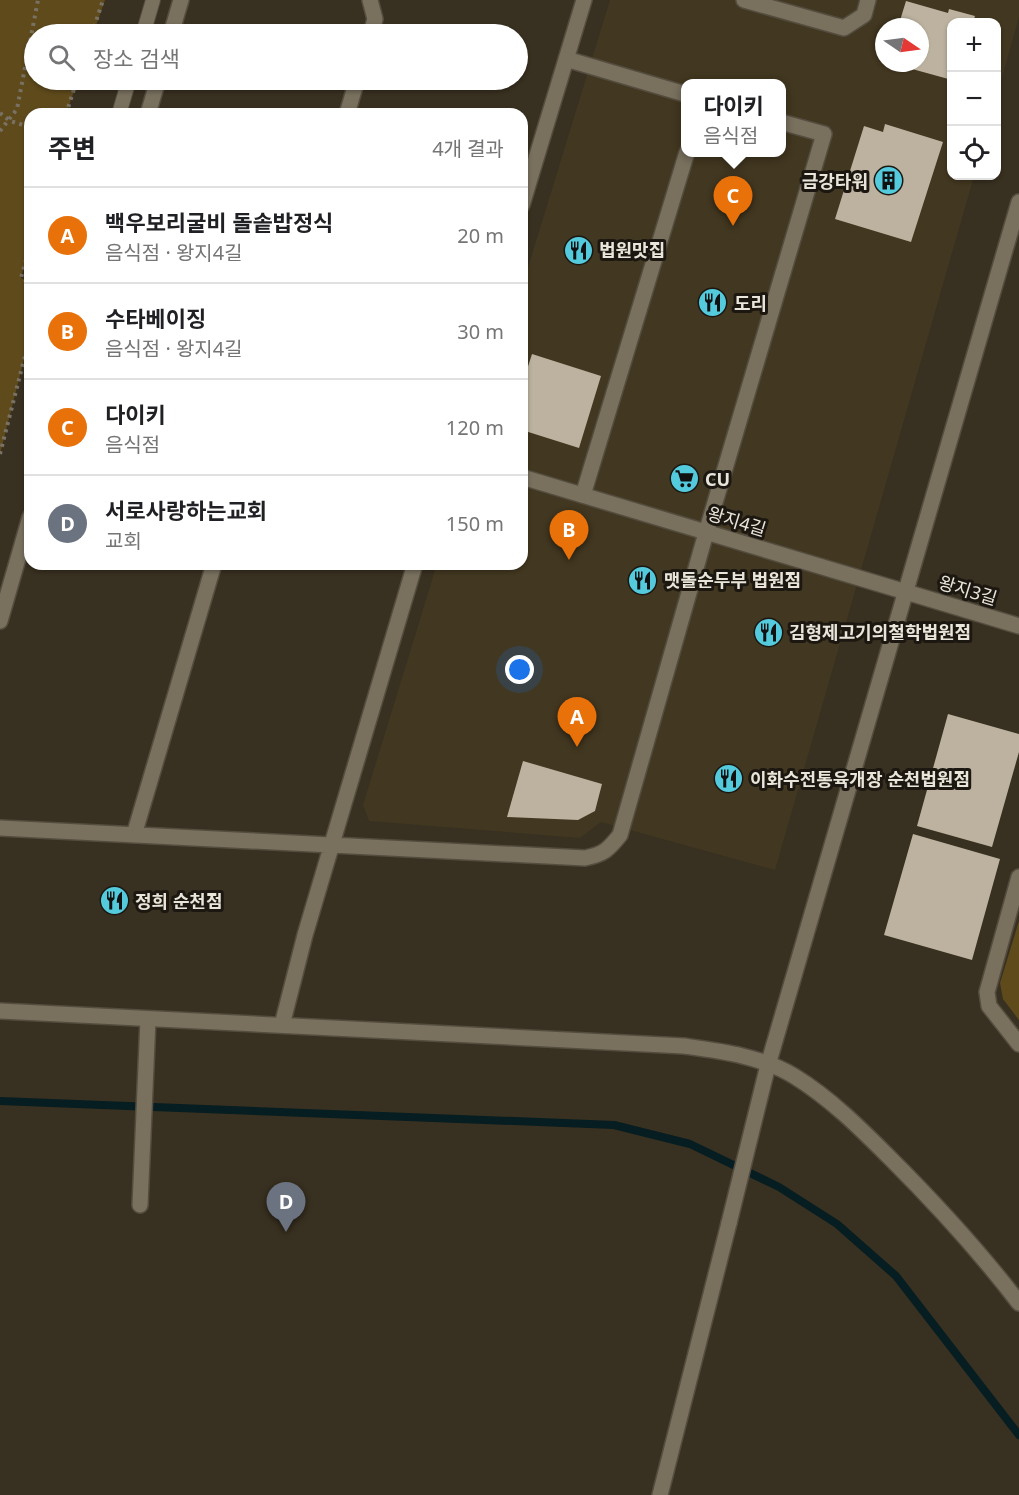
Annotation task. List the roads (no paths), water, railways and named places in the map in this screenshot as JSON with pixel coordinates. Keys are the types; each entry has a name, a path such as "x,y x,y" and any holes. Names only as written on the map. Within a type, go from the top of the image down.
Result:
{"street":[{"path":"174,24 181,0"},
{"path":"369,0 375,19 374,24"},
{"path":"528,185 584,0"},
{"path":"744,0 844,28 864,15 868,0"},
{"path":"566,59 681,93"},
{"path":"150,108 155,90"},
{"path":"349,108 354,90"},
{"path":"0,828 585,858 600,854 610,847 620,835 706,532 824,134 786,123"},
{"path":"583,495 686,157"},
{"path":"660,1495 768,1065 1019,202"},
{"name":"왕지4길","path":"528,479 906,592"},
{"path":"0,621 24,538"},
{"path":"134,835 212,570"},
{"path":"282,1025 304,935 413,570"},
{"name":"왕지3길","path":"906,592 1019,626"},
{"path":"1019,877 987,992 989,1006 1019,1044"},
{"path":"0,1011 684,1046 726,1052 793,1075 857,1125 918,1187 1016,1294"},
{"path":"140,1205 148,1019"}],"lane":[{"path":"146,24 153,0"},
{"path":"121,108 126,90"}],"waterway":[{"path":"0,1101 614,1125 690,1144 779,1187 837,1224 896,1276 1019,1435"}],"place":[{"name":"금강타워","path":"889,181"},
{"name":"다이키","path":"733,226"},
{"name":"법원맛집","path":"578,250"},
{"name":"도리","path":"713,303"},
{"name":"CU","path":"684,479"},
{"name":"수타베이징","path":"569,560"},
{"name":"맷돌순두부 법원점","path":"643,580"},
{"name":"김형제고기의철학법원점","path":"768,632"},
{"name":"백우보리굴비 돌솥밥정식","path":"577,747"},
{"name":"이화수전통육개장 순천법원점","path":"729,779"},
{"name":"정희 순천점","path":"114,901"},
{"name":"서로사랑하는교회","path":"286,1232"}]}
